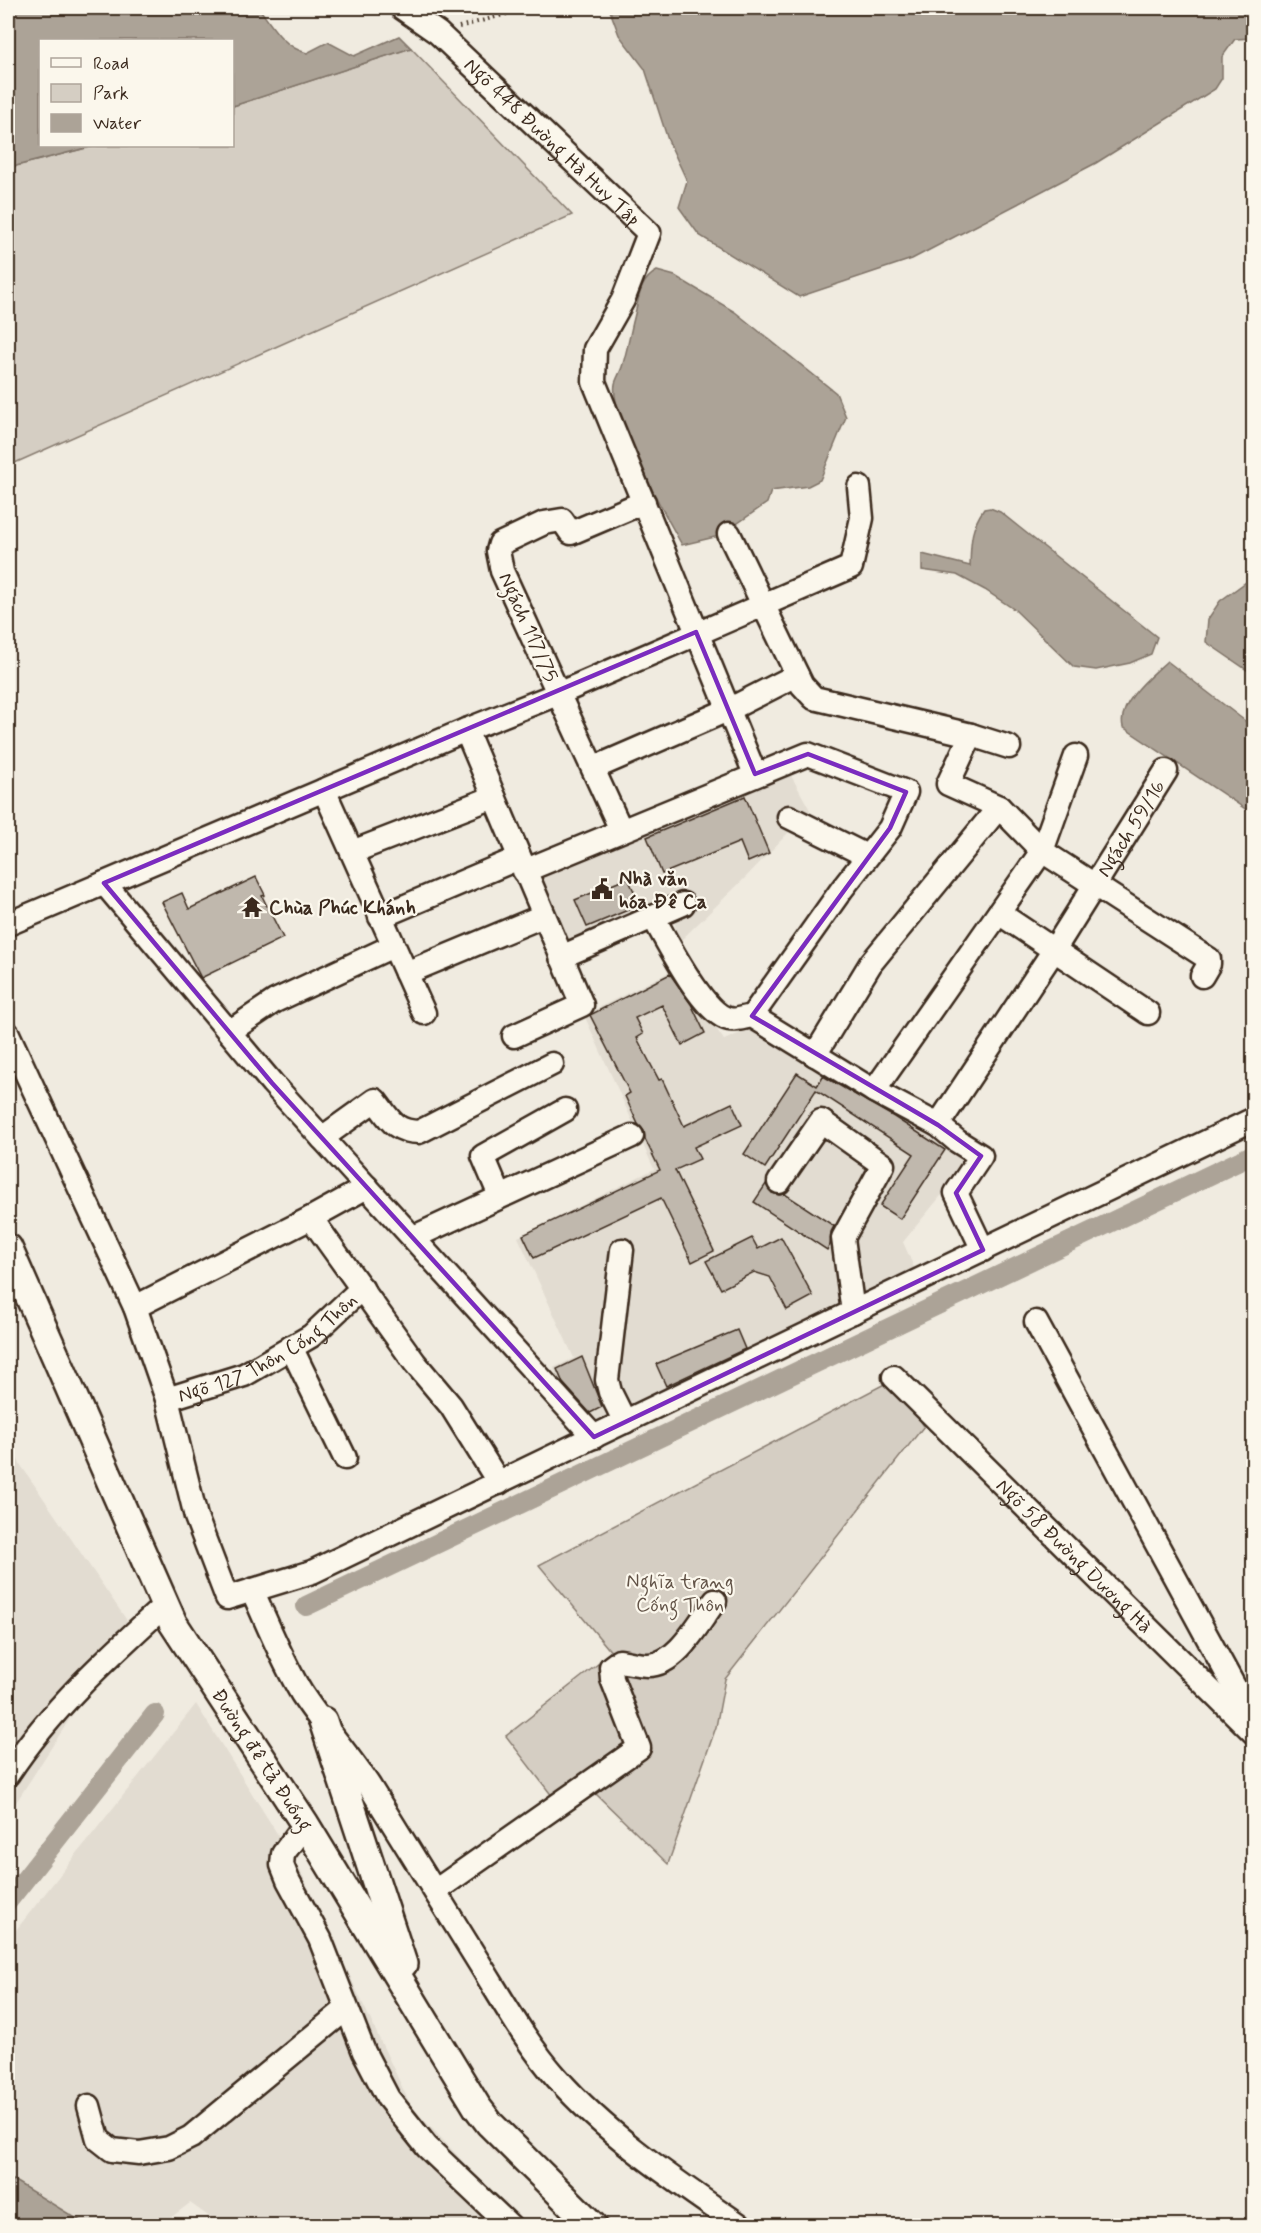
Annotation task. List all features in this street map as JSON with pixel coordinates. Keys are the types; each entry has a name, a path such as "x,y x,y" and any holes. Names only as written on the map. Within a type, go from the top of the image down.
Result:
{"main road":[{"name":"Đường đê tả Đuống","path":"8,1248 173,1623 305,1824 477,2107 490,2124 593,2226"},
{"path":"323,1720 419,2011"}],"street":[{"name":"Ngõ 448 Đường Hà Huy Tập","path":"402,8 438,33 649,233 623,300 595,349 594,382 755,774"},
{"path":"8,924 466,730 560,693 696,632 851,567 862,518 859,487"},
{"name":"Ngách 117/75","path":"560,693 502,571 498,551 500,544 544,523 562,520 571,533 644,502"},
{"path":"729,534 802,685 814,699 971,735 1009,747"},
{"path":"594,768 730,709 797,675"},
{"path":"560,693 621,830"},
{"path":"466,730 582,1005 514,1036"},
{"path":"971,735 948,784 999,807 1042,851 1209,959 1209,964 1202,976"},
{"path":"380,917 621,830 808,754 906,792 890,828 867,856 752,1016"},
{"path":"874,1091 1042,851 1076,756"},
{"name":"Ngách 59/16","path":"938,1125 1096,885 1166,771"},
{"path":"324,790 424,1013"},
{"path":"352,852 494,797"},
{"path":"815,1055 871,963 999,807"},
{"path":"789,817 867,856"},
{"path":"104,884 322,1138 594,1437"},
{"path":"561,957 683,904"},
{"path":"999,913 1148,1013"},
{"path":"406,973 543,916"},
{"path":"653,917 687,976 710,1009 729,1019 752,1016 874,1091 938,1125 957,1141 981,1156 956,1193 983,1250"},
{"path":"229,1032 275,1001 393,946"},
{"path":"8,1034 135,1307 167,1399 196,1517 227,1598 312,1572 1254,1119"},
{"path":"322,1138 375,1100 396,1127 408,1132 419,1132 552,1064"},
{"path":"500,1196 483,1156 565,1110"},
{"path":"779,1182 821,1121 884,1165 843,1238 853,1312"},
{"path":"414,1237 632,1136"},
{"path":"135,1307 368,1187"},
{"path":"311,1218 415,1363 451,1406 499,1483"},
{"path":"622,1250 607,1380 610,1392 625,1422"},
{"name":"Ngõ 127 Thôn Cống Thôn","path":"167,1399 244,1375 311,1336 362,1288"},
{"path":"1036,1322 1254,1723"},
{"path":"291,1347 345,1458"},
{"name":"Ngõ 58 Đường Dương Hà","path":"894,1377 1254,1733"},
{"path":"252,1590 281,1656 303,1694 370,1787 516,2021 542,2058 563,2084 625,2142 659,2169 741,2226"},
{"path":"435,1891 639,1748 612,1679 611,1667 619,1661 648,1665 663,1662 677,1652 715,1601"},
{"path":"8,1774 21,1754 63,1703 165,1605"},
{"path":"305,1824 283,1854 282,1865 320,1939 364,2052 388,2098 427,2147 510,2226"},
{"path":"89,2106 98,2139 112,2151 139,2153 169,2148 192,2137 346,2009"}],"path":[{"path":"438,33 529,8"}],"highlighted area":[{"path":"696,632 755,774 808,754 906,792 890,828 752,1016 938,1125 981,1156 956,1193 983,1250 594,1437 272,1083 104,883"}],"shaded area":[{"path":"788,770 810,810 679,942 669,901 564,945 534,877"},
{"path":"675,969 724,1040 754,1027 972,1158 903,1242 919,1279 585,1431 553,1368 574,1358 518,1237 654,1169 584,1015"},
{"path":"8,1440 20,1464 130,1625 8,1815"},
{"path":"196,1704 300,1870 411,2106 518,2220 527,2225 221,2225 190,2203 161,2225 87,2225 8,2177 8,1940"}],"green space":[{"path":"411,48 572,215 8,466 8,168 90,147 234,147 234,106"},
{"name":"Nghĩa trang Cống Thôn","path":"894,1379 924,1426 725,1679 716,1727 668,1864 596,1794 566,1814 506,1736 612,1653 539,1565"}],"water":[{"path":"8,8 259,8 285,41 307,53 328,42 354,56 399,36 411,48 234,106 234,39 39,39 39,147 90,147 8,168"},
{"path":"609,8 1253,8 1254,38 1235,39 1222,57 1222,78 1215,89 1096,163 912,259 799,297 699,235 679,207 687,181 668,140 645,69 619,35"},
{"path":"657,271 675,276 735,312 836,393 846,417 820,480 808,486 771,491 767,503 719,536 682,545 629,440 615,398 615,384 624,361 640,292 646,280"},
{"path":"990,508 1000,512 1157,637 1151,654 1130,663 1096,670 1074,667 1015,610 985,590 957,575 922,570 922,554 970,566 974,530 984,509"},
{"path":"1253,577 1253,674 1206,642 1208,619 1220,601"},
{"path":"1167,661 1253,727 1253,814 1123,727 1125,709 1130,700 1144,682"},
{"path":"8,2177 87,2225 8,2225"}],"building":[{"path":"745,796 769,853 748,862 740,842 662,874 647,837"},
{"path":"256,877 265,895 262,896 283,938 201,978 162,902 182,893 189,909"},
{"path":"628,878 640,905 587,927 575,900"},
{"path":"670,974 691,1004 705,1033 682,1045 662,1005 635,1018 643,1034 637,1038 659,1080 662,1079 684,1126 732,1103 742,1125 694,1147 700,1159 675,1170 714,1251 692,1262 661,1198 534,1258 523,1235 660,1170 645,1139 644,1131 638,1124 625,1096 630,1093 590,1015"},
{"path":"797,1073 817,1086 823,1076 945,1150 900,1219 880,1206 914,1154 816,1090 765,1168 744,1154"},
{"path":"766,1184 772,1193 785,1194 834,1226 827,1250 754,1202"},
{"path":"781,1237 813,1296 787,1310 770,1277 754,1272 721,1289 706,1261 752,1238 758,1249"},
{"path":"737,1330 745,1349 666,1386 656,1364"},
{"path":"582,1357 602,1407 590,1413 563,1383 557,1369"}],"waterway":[{"path":"306,1606 1254,1154"},
{"path":"8,1901 155,1714"}],"place":[{"name":"Nhà văn hóa Đê Ca","path":"602,889"},
{"name":"Chùa Phúc Khánh","path":"252,907"}]}
